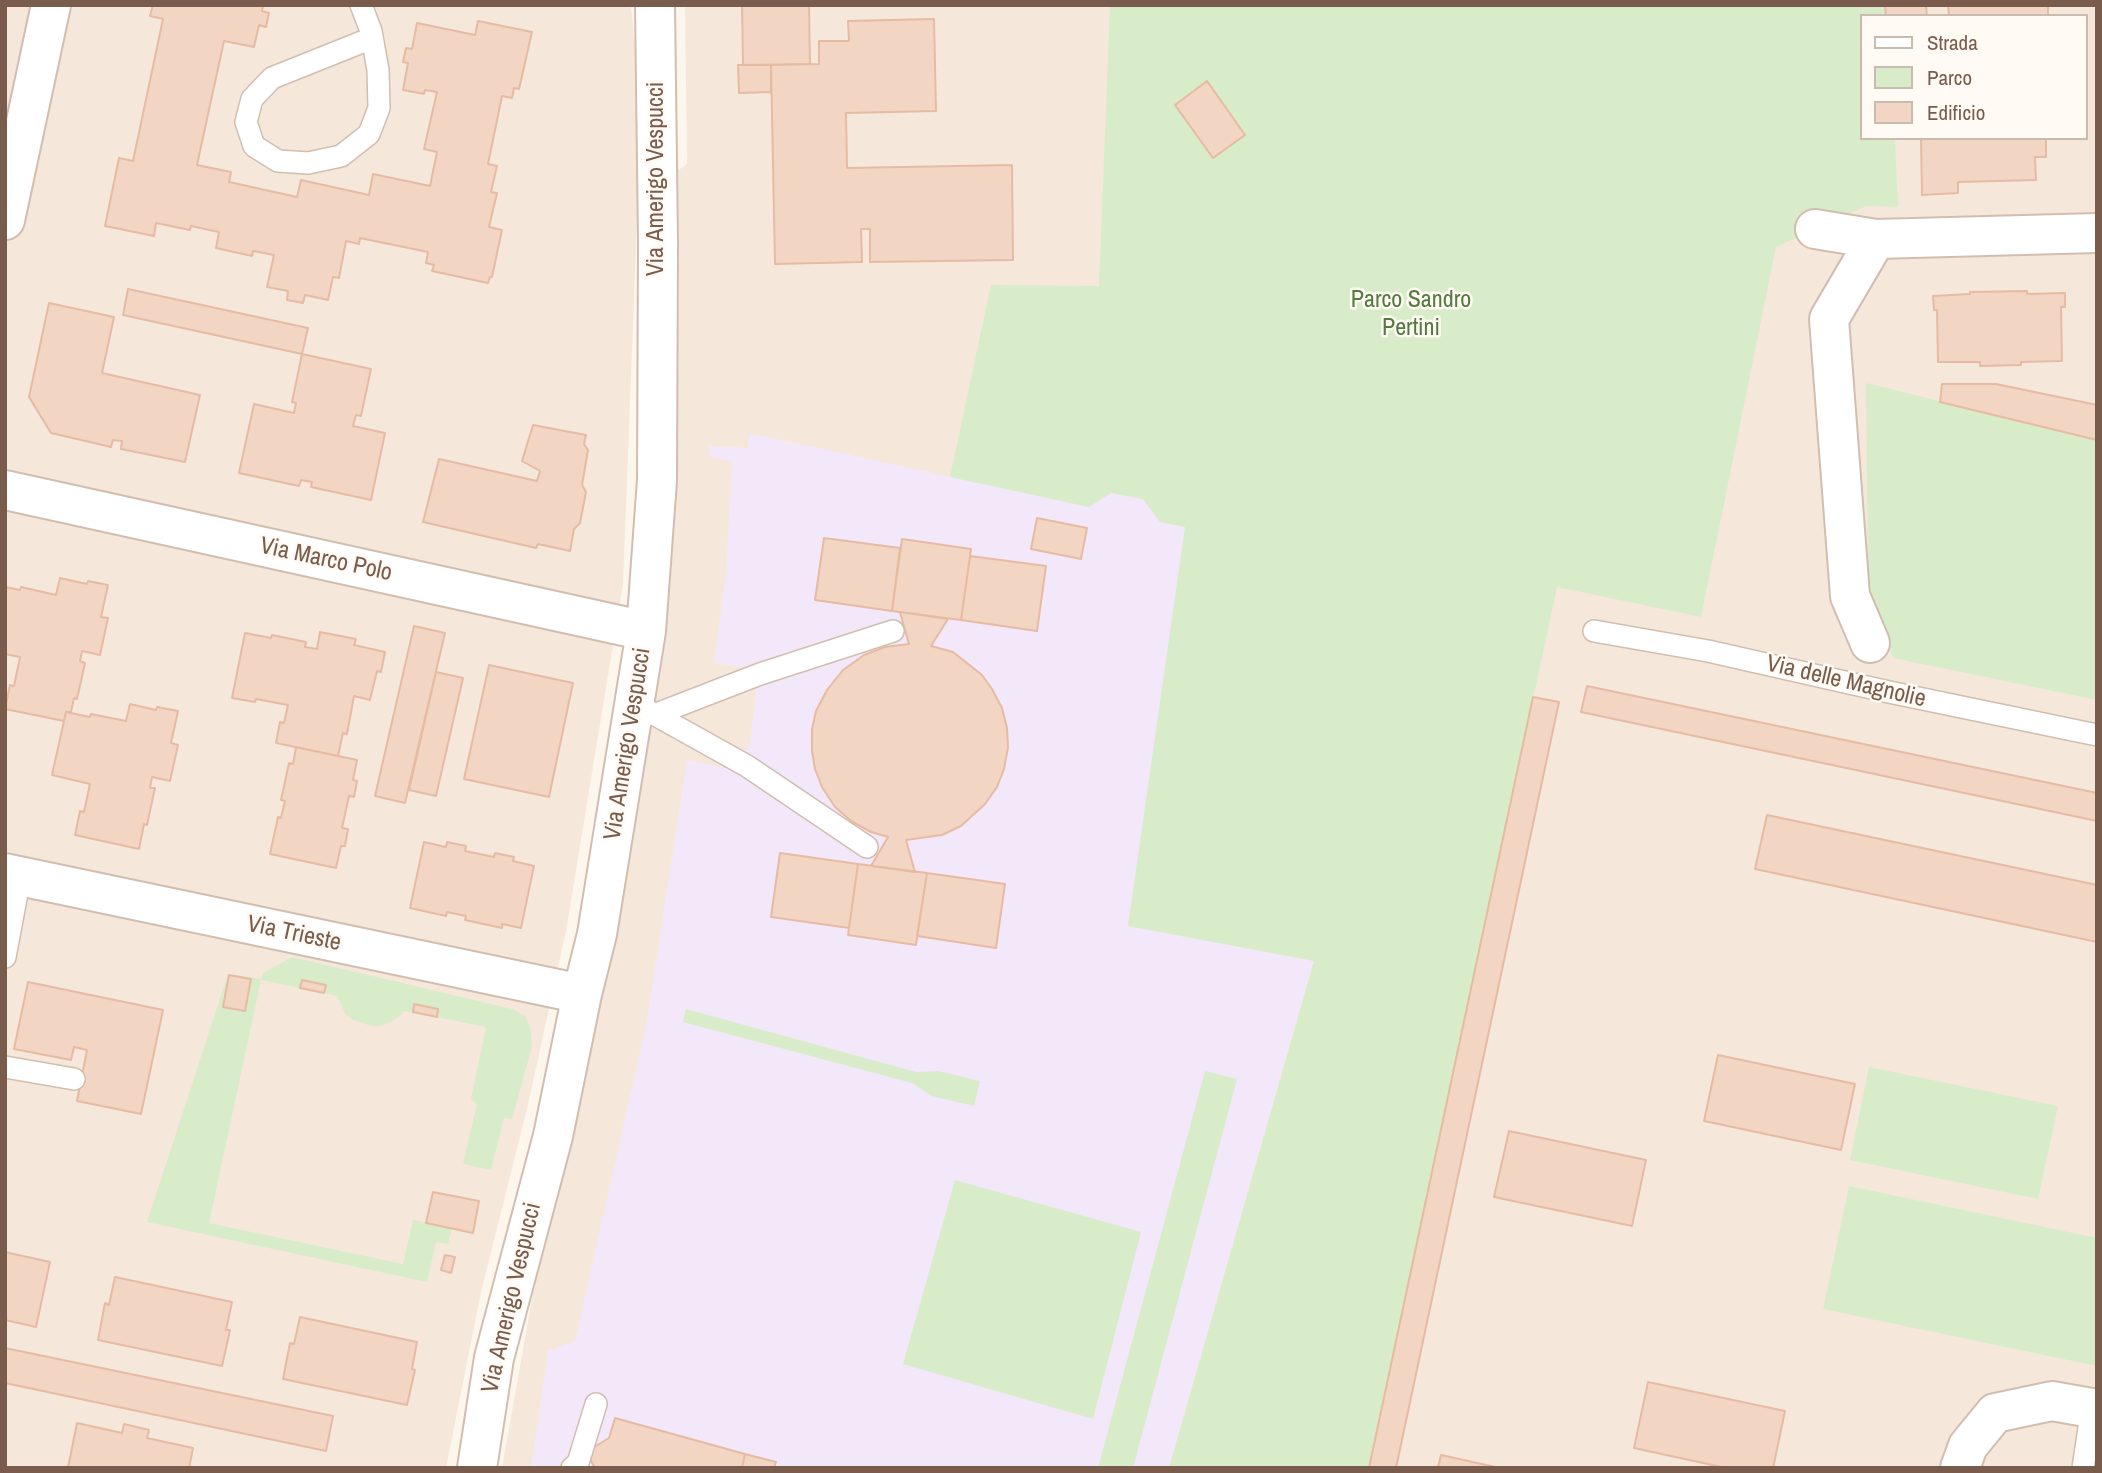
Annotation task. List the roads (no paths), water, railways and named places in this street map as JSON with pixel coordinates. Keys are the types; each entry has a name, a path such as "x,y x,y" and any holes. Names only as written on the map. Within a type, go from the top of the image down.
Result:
{"street":[{"path":"5,220 51,5"},
{"name":"Via Amerigo Vespucci","path":"477,1468 494,1358 553,1136 644,709 646,631 657,480 655,5"},
{"path":"1815,229 1885,238 2097,233"},
{"path":"1870,643 1850,596 1829,319 1885,238"},
{"name":"Via Marco Polo","path":"5,490 646,631"},
{"name":"Via Trieste","path":"13,875 582,994"},
{"path":"1960,1468 1968,1446 1994,1413 2052,1401 2094,1408"}],"lane":[{"path":"361,5 372,38 377,70 379,108 369,134 341,156 308,163 278,161 254,146 246,122 252,99 272,78 372,38"},
{"path":"644,709 893,631"},
{"name":"Via delle Magnolie","path":"1594,631 1708,651 2097,735"},
{"path":"644,709 747,766 867,847"},
{"path":"5,957 13,875"},
{"path":"5,1067 74,1079"},
{"path":"572,1468 578,1463 596,1404"},
{"path":"2083,1468 2094,1408"}],"park label":[{"name":"Parco Sandro Pertini","path":"1411,315"}]}
